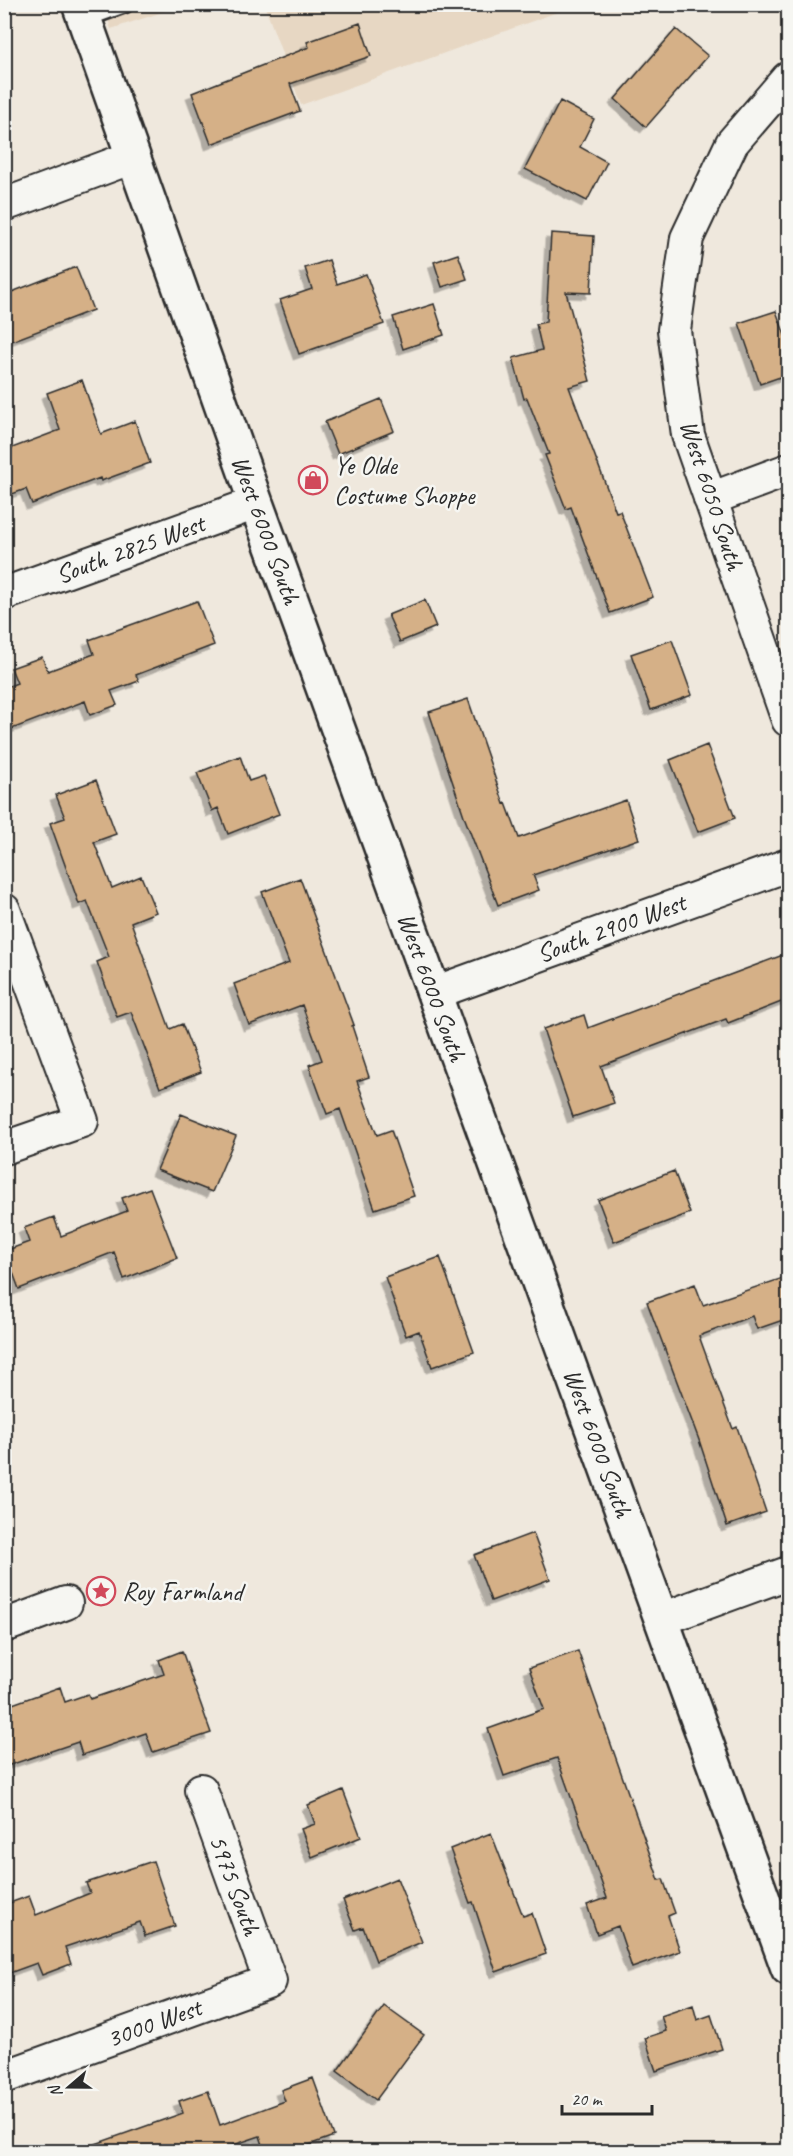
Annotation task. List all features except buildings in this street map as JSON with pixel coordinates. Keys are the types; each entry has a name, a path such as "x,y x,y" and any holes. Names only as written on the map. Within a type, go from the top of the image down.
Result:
{"street":[{"name":"West 6000 South","path":"82,12 256,503 789,1968"},
{"name":"West 6050 South","path":"789,78 732,143 687,238 674,330 688,435 789,720"},
{"path":"4,206 133,157"},
{"path":"710,499 789,470"},
{"name":"South 2825 West","path":"4,594 256,503"},
{"name":"South 2900 West","path":"434,993 789,865"},
{"path":"4,910 82,1121 4,1148"},
{"path":"662,1619 789,1573"},
{"path":"4,1626 66,1603"},
{"name":"5975 South","path":"201,1790 270,1981"},
{"name":"3000 West","path":"4,2077 270,1981"}],"lane":[{"path":"82,12 126,4"}],"shaded area":[{"path":"103,4 184,5 111,29"},
{"path":"264,4 577,5 301,105"}],"place":[{"name":"Ye Olde Costume Shoppe","path":"313,480"},
{"name":"Roy Farmland","path":"101,1591"}]}
